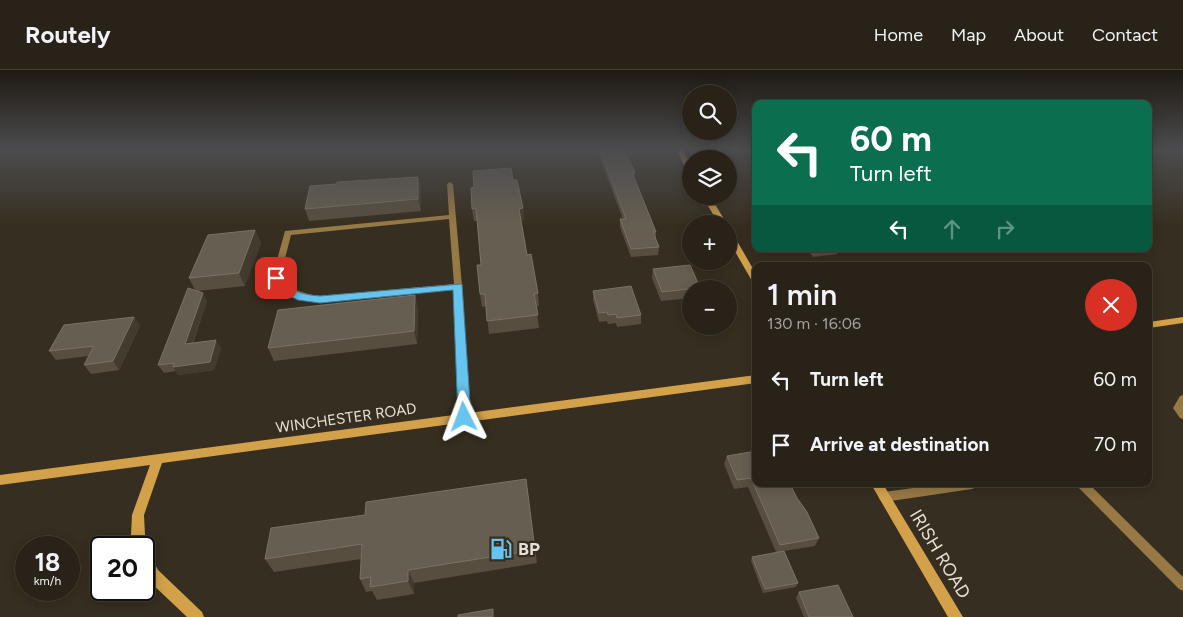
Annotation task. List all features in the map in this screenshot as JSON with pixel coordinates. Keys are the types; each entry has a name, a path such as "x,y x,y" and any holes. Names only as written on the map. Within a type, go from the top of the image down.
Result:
{"street":[{"path":"737,248 752,274"},
{"path":"1152,325 1183,320"},
{"name":"WINCHESTER ROAD","path":"0,480 752,380"},
{"path":"140,536 138,515 158,458"},
{"name":"IRISH ROAD","path":"879,487 956,617"},
{"path":"155,576 197,617"}],"lane":[{"path":"450,184 458,286 464,417"},
{"path":"453,217 288,233 276,278 286,289 301,297 320,299 458,286"},
{"path":"1183,399 1178,408 1183,415"},
{"path":"884,497 952,487"},
{"path":"1085,487 1183,585"}],"building":[{"path":"473,176 512,176 513,180 517,180 523,208 519,209 527,255 531,254 538,293 534,294 538,315 487,321 485,294 480,294 477,265 481,265 476,208 472,209 471,188 474,187"},
{"path":"610,176 633,176 656,232 653,232 659,247 631,249 620,219 626,219"},
{"path":"418,177 418,199 305,209 310,186 337,184 337,182"},
{"path":"255,230 239,273 189,278 208,235"},
{"path":"682,266 682,270 692,270 697,280 682,280 682,290 662,292 653,269"},
{"path":"631,286 641,315 617,318 616,314 599,313 593,291"},
{"path":"188,288 203,293 185,344 216,340 210,362 173,367 174,363 158,365"},
{"path":"415,295 414,331 268,348 278,310"},
{"path":"134,317 113,361 84,365 94,346 49,351 64,325"},
{"path":"752,452 752,480 751,478 737,480 727,456"},
{"path":"526,479 535,550 408,570 408,581 370,587 371,577 360,579 362,544 265,559 271,528 365,515 366,502"},
{"path":"755,487 792,487 807,512 819,538 780,545"},
{"path":"784,551 798,583 765,589 752,557"},
{"path":"838,585 853,617 809,617 799,592"},
{"path":"493,609 493,617 458,617 458,615"}],"place":[{"name":"BP","path":"501,549"}],"route":[{"path":"276,278 286,289 301,297 320,299 341,299 458,286 464,417"}]}
